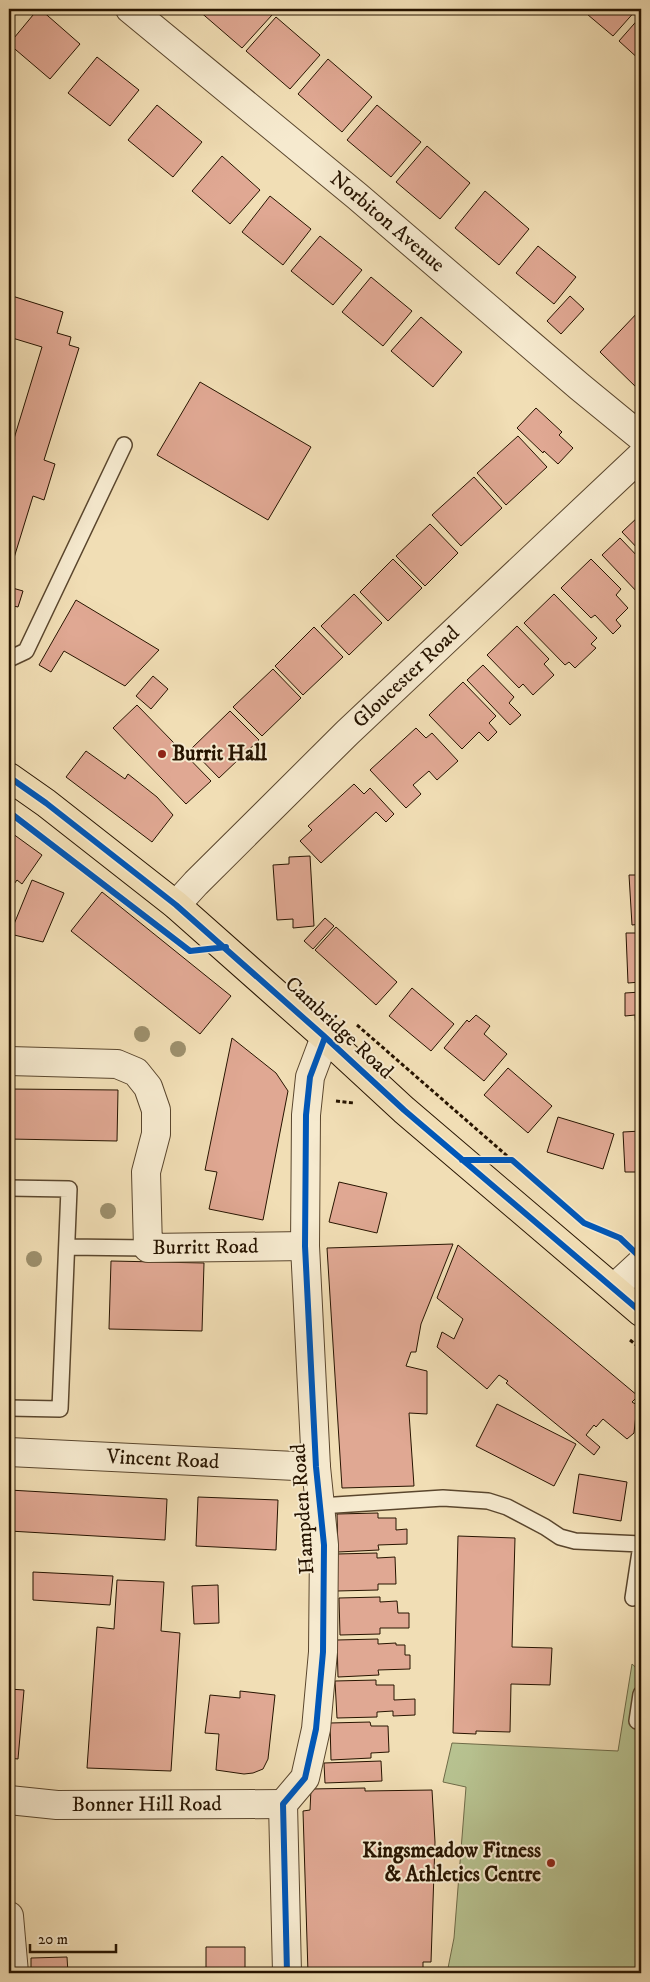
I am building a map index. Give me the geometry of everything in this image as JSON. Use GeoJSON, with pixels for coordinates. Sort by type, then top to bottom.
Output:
{"type":"FeatureCollection","features":[{"type":"Feature","properties":{"kind":"main road","name":"Cambridge Road"},"geometry":{"type":"LineString","coordinates":[[9,777],[46,803],[176,905],[325,1036],[404,1110],[641,1312]]}},
{"type":"Feature","properties":{"kind":"street","name":"Norbiton Avenue"},"geometry":{"type":"LineString","coordinates":[[130,9],[357,196],[641,437]]}},
{"type":"Feature","properties":{"kind":"street","name":"Gloucester Road"},"geometry":{"type":"LineString","coordinates":[[176,905],[347,734],[641,456]]}},
{"type":"Feature","properties":{"kind":"street","name":"Hampden Road"},"geometry":{"type":"LineString","coordinates":[[283,1804],[305,1778],[316,1729],[323,1652],[324,1545],[316,1467],[305,1246],[306,1115],[310,1077],[325,1036]]}},
{"type":"Feature","properties":{"kind":"street","name":"Burritt Road"},"geometry":{"type":"LineString","coordinates":[[9,1061],[117,1064],[136,1072],[148,1087],[156,1110],[156,1134],[146,1172],[148,1248],[305,1246]]}},
{"type":"Feature","properties":{"kind":"street"},"geometry":{"type":"LineString","coordinates":[[614,1288],[634,1254]]}},
{"type":"Feature","properties":{"kind":"street","name":"Vincent Road"},"geometry":{"type":"LineString","coordinates":[[9,1452],[316,1467]]}},
{"type":"Feature","properties":{"kind":"street","name":"Bonner Hill Road"},"geometry":{"type":"LineString","coordinates":[[9,1800],[57,1805],[283,1804]]}},
{"type":"Feature","properties":{"kind":"street"},"geometry":{"type":"LineString","coordinates":[[283,1804],[287,1973]]}},
{"type":"Feature","properties":{"kind":"street"},"geometry":{"type":"LineString","coordinates":[[9,1916],[14,1973]]}},
{"type":"Feature","properties":{"kind":"lane"},"geometry":{"type":"LineString","coordinates":[[9,659],[26,651],[124,445]]}},
{"type":"Feature","properties":{"kind":"lane"},"geometry":{"type":"LineString","coordinates":[[9,1188],[69,1189],[60,1409],[9,1408]]}},
{"type":"Feature","properties":{"kind":"lane"},"geometry":{"type":"LineString","coordinates":[[67,1247],[148,1248]]}},
{"type":"Feature","properties":{"kind":"lane"},"geometry":{"type":"LineString","coordinates":[[320,1506],[443,1498],[488,1501],[507,1507],[545,1526],[560,1537],[576,1541],[641,1545],[633,1598]]}},
{"type":"Feature","properties":{"kind":"lane"},"geometry":{"type":"LineString","coordinates":[[637,1721],[641,1694]]}},
{"type":"Feature","properties":{"kind":"path"},"geometry":{"type":"LineString","coordinates":[[408,1069],[555,1198]]}},
{"type":"Feature","properties":{"kind":"path"},"geometry":{"type":"LineString","coordinates":[[576,1217],[584,1224],[620,1238],[634,1254]]}},
{"type":"Feature","properties":{"kind":"green space","name":"Kingsmeadow Fitness & Athletics Centre"},"geometry":{"type":"Polygon","coordinates":[[[632,1664],[641,1672],[641,1973],[447,1973],[454,1938],[466,1787],[443,1782],[452,1743],[618,1751],[632,1664]]]}},
{"type":"Feature","properties":{"kind":"building"},"geometry":{"type":"Polygon","coordinates":[[[38,9],[80,44],[50,79],[9,44],[38,9]]]}},
{"type":"Feature","properties":{"kind":"building"},"geometry":{"type":"Polygon","coordinates":[[[199,9],[265,9],[272,15],[242,48],[199,9]]]}},
{"type":"Feature","properties":{"kind":"building"},"geometry":{"type":"Polygon","coordinates":[[[581,9],[637,9],[613,36],[581,9]]]}},
{"type":"Feature","properties":{"kind":"building"},"geometry":{"type":"Polygon","coordinates":[[[641,16],[641,61],[619,41],[641,16]]]}},
{"type":"Feature","properties":{"kind":"building"},"geometry":{"type":"Polygon","coordinates":[[[276,17],[320,55],[290,89],[246,51],[276,17]]]}},
{"type":"Feature","properties":{"kind":"building"},"geometry":{"type":"Polygon","coordinates":[[[97,57],[139,90],[110,126],[68,93],[97,57]]]}},
{"type":"Feature","properties":{"kind":"building"},"geometry":{"type":"Polygon","coordinates":[[[328,59],[372,97],[342,132],[298,94],[328,59]]]}},
{"type":"Feature","properties":{"kind":"building"},"geometry":{"type":"Polygon","coordinates":[[[157,105],[202,142],[173,177],[128,140],[157,105]]]}},
{"type":"Feature","properties":{"kind":"building"},"geometry":{"type":"Polygon","coordinates":[[[377,105],[421,142],[391,177],[347,140],[377,105]]]}},
{"type":"Feature","properties":{"kind":"building"},"geometry":{"type":"Polygon","coordinates":[[[427,146],[470,183],[440,219],[396,182],[427,146]]]}},
{"type":"Feature","properties":{"kind":"building"},"geometry":{"type":"Polygon","coordinates":[[[222,156],[260,190],[230,224],[192,191],[222,156]]]}},
{"type":"Feature","properties":{"kind":"building"},"geometry":{"type":"Polygon","coordinates":[[[485,191],[529,229],[499,265],[455,228],[485,191]]]}},
{"type":"Feature","properties":{"kind":"building"},"geometry":{"type":"Polygon","coordinates":[[[270,196],[311,229],[283,265],[242,232],[270,196]]]}},
{"type":"Feature","properties":{"kind":"building"},"geometry":{"type":"Polygon","coordinates":[[[320,236],[362,270],[333,305],[291,271],[320,236]]]}},
{"type":"Feature","properties":{"kind":"building"},"geometry":{"type":"Polygon","coordinates":[[[538,246],[576,277],[554,304],[516,273],[538,246]]]}},
{"type":"Feature","properties":{"kind":"building"},"geometry":{"type":"Polygon","coordinates":[[[371,277],[412,311],[383,346],[342,312],[371,277]]]}},
{"type":"Feature","properties":{"kind":"building"},"geometry":{"type":"Polygon","coordinates":[[[9,295],[63,312],[57,333],[71,337],[69,345],[79,348],[44,460],[55,464],[44,500],[33,496],[9,574],[9,455],[42,347],[9,337],[9,295]]]}},
{"type":"Feature","properties":{"kind":"building"},"geometry":{"type":"Polygon","coordinates":[[[570,296],[584,309],[561,334],[547,321],[570,296]]]}},
{"type":"Feature","properties":{"kind":"building"},"geometry":{"type":"Polygon","coordinates":[[[641,309],[641,388],[639,390],[600,352],[641,309]]]}},
{"type":"Feature","properties":{"kind":"building"},"geometry":{"type":"Polygon","coordinates":[[[421,317],[462,352],[433,387],[391,351],[421,317]]]}},
{"type":"Feature","properties":{"kind":"building"},"geometry":{"type":"Polygon","coordinates":[[[200,382],[311,447],[268,520],[157,455],[200,382]]]}},
{"type":"Feature","properties":{"kind":"building"},"geometry":{"type":"Polygon","coordinates":[[[536,408],[562,432],[559,435],[573,448],[558,464],[544,451],[543,453],[517,428],[536,408]]]}},
{"type":"Feature","properties":{"kind":"building"},"geometry":{"type":"Polygon","coordinates":[[[518,436],[547,467],[506,505],[477,473],[518,436]]]}},
{"type":"Feature","properties":{"kind":"building"},"geometry":{"type":"Polygon","coordinates":[[[474,477],[502,508],[461,546],[432,515],[474,477]]]}},
{"type":"Feature","properties":{"kind":"building"},"geometry":{"type":"Polygon","coordinates":[[[639,516],[641,519],[641,552],[622,532],[639,516]]]}},
{"type":"Feature","properties":{"kind":"building"},"geometry":{"type":"Polygon","coordinates":[[[430,524],[458,553],[425,586],[396,556],[430,524]]]}},
{"type":"Feature","properties":{"kind":"building"},"geometry":{"type":"Polygon","coordinates":[[[620,538],[641,560],[641,592],[639,594],[602,555],[620,538]]]}},
{"type":"Feature","properties":{"kind":"building"},"geometry":{"type":"Polygon","coordinates":[[[393,559],[422,588],[388,621],[360,592],[393,559]]]}},
{"type":"Feature","properties":{"kind":"building"},"geometry":{"type":"Polygon","coordinates":[[[591,559],[621,589],[616,595],[628,608],[616,620],[621,626],[613,634],[595,615],[591,618],[561,588],[591,559]]]}},
{"type":"Feature","properties":{"kind":"building"},"geometry":{"type":"Polygon","coordinates":[[[9,587],[23,591],[18,607],[9,605],[9,587]]]}},
{"type":"Feature","properties":{"kind":"building"},"geometry":{"type":"Polygon","coordinates":[[[354,594],[382,623],[349,655],[321,626],[354,594]]]}},
{"type":"Feature","properties":{"kind":"building"},"geometry":{"type":"Polygon","coordinates":[[[554,594],[597,638],[591,644],[596,648],[575,668],[569,662],[565,665],[524,623],[554,594]]]}},
{"type":"Feature","properties":{"kind":"building"},"geometry":{"type":"Polygon","coordinates":[[[76,600],[159,650],[125,686],[64,651],[51,672],[39,665],[76,600]]]}},
{"type":"Feature","properties":{"kind":"building"},"geometry":{"type":"Polygon","coordinates":[[[517,626],[549,659],[544,664],[554,675],[533,695],[523,684],[519,688],[487,655],[517,626]]]}},
{"type":"Feature","properties":{"kind":"building"},"geometry":{"type":"Polygon","coordinates":[[[314,627],[343,657],[303,695],[275,666],[314,627]]]}},
{"type":"Feature","properties":{"kind":"building"},"geometry":{"type":"Polygon","coordinates":[[[483,665],[514,697],[509,703],[521,715],[510,725],[467,680],[483,665]]]}},
{"type":"Feature","properties":{"kind":"building"},"geometry":{"type":"Polygon","coordinates":[[[273,669],[301,698],[262,736],[233,707],[273,669]]]}},
{"type":"Feature","properties":{"kind":"building"},"geometry":{"type":"Polygon","coordinates":[[[153,676],[168,689],[151,709],[136,696],[153,676]]]}},
{"type":"Feature","properties":{"kind":"building"},"geometry":{"type":"Polygon","coordinates":[[[463,682],[496,716],[489,723],[497,732],[488,741],[479,732],[462,749],[429,715],[463,682]]]}},
{"type":"Feature","properties":{"kind":"building","name":"Burrit Hall"},"geometry":{"type":"Polygon","coordinates":[[[137,705],[211,781],[186,804],[113,728],[137,705]]]}},
{"type":"Feature","properties":{"kind":"building"},"geometry":{"type":"Polygon","coordinates":[[[230,711],[259,740],[219,778],[191,749],[230,711]]]}},
{"type":"Feature","properties":{"kind":"building"},"geometry":{"type":"Polygon","coordinates":[[[416,728],[426,738],[432,733],[458,761],[437,780],[429,771],[413,785],[421,794],[406,808],[370,770],[416,728]]]}},
{"type":"Feature","properties":{"kind":"building"},"geometry":{"type":"Polygon","coordinates":[[[86,751],[125,779],[128,774],[157,797],[173,815],[152,842],[66,777],[86,751]]]}},
{"type":"Feature","properties":{"kind":"building"},"geometry":{"type":"Polygon","coordinates":[[[354,784],[364,794],[370,788],[394,814],[386,822],[376,812],[321,863],[300,841],[312,830],[308,826],[354,784]]]}},
{"type":"Feature","properties":{"kind":"building"},"geometry":{"type":"Polygon","coordinates":[[[9,831],[42,855],[22,884],[17,880],[9,891],[9,831]]]}},
{"type":"Feature","properties":{"kind":"building"},"geometry":{"type":"Polygon","coordinates":[[[310,856],[314,926],[293,928],[293,919],[277,920],[273,865],[289,864],[289,857],[310,856]]]}},
{"type":"Feature","properties":{"kind":"building"},"geometry":{"type":"Polygon","coordinates":[[[629,875],[641,875],[641,924],[632,925],[629,875]]]}},
{"type":"Feature","properties":{"kind":"building"},"geometry":{"type":"Polygon","coordinates":[[[32,880],[64,893],[43,942],[10,934],[32,880]]]}},
{"type":"Feature","properties":{"kind":"building"},"geometry":{"type":"Polygon","coordinates":[[[102,892],[231,996],[200,1034],[71,931],[102,892]]]}},
{"type":"Feature","properties":{"kind":"building"},"geometry":{"type":"Polygon","coordinates":[[[325,918],[334,926],[313,949],[304,941],[325,918]]]}},
{"type":"Feature","properties":{"kind":"building"},"geometry":{"type":"Polygon","coordinates":[[[336,927],[397,982],[376,1005],[315,950],[336,927]]]}},
{"type":"Feature","properties":{"kind":"building"},"geometry":{"type":"Polygon","coordinates":[[[626,933],[641,933],[641,982],[628,983],[626,933]]]}},
{"type":"Feature","properties":{"kind":"building"},"geometry":{"type":"Polygon","coordinates":[[[412,988],[454,1024],[431,1051],[389,1016],[412,988]]]}},
{"type":"Feature","properties":{"kind":"building"},"geometry":{"type":"Polygon","coordinates":[[[641,992],[641,1042],[637,1042],[635,1015],[625,1016],[625,993],[641,992]]]}},
{"type":"Feature","properties":{"kind":"building"},"geometry":{"type":"Polygon","coordinates":[[[476,1015],[490,1026],[484,1034],[507,1054],[484,1081],[444,1048],[467,1020],[469,1022],[476,1015]]]}},
{"type":"Feature","properties":{"kind":"building"},"geometry":{"type":"Polygon","coordinates":[[[232,1038],[276,1073],[288,1091],[263,1220],[209,1209],[217,1172],[205,1170],[232,1038]]]}},
{"type":"Feature","properties":{"kind":"building"},"geometry":{"type":"Polygon","coordinates":[[[508,1068],[552,1106],[528,1133],[484,1095],[508,1068]]]}},
{"type":"Feature","properties":{"kind":"building"},"geometry":{"type":"Polygon","coordinates":[[[9,1089],[118,1090],[117,1141],[9,1139],[9,1089]]]}},
{"type":"Feature","properties":{"kind":"building"},"geometry":{"type":"Polygon","coordinates":[[[558,1117],[614,1134],[603,1169],[547,1152],[558,1117]]]}},
{"type":"Feature","properties":{"kind":"building"},"geometry":{"type":"Polygon","coordinates":[[[641,1131],[641,1172],[625,1172],[623,1132],[641,1131]]]}},
{"type":"Feature","properties":{"kind":"building"},"geometry":{"type":"Polygon","coordinates":[[[339,1182],[387,1193],[377,1233],[329,1222],[339,1182]]]}},
{"type":"Feature","properties":{"kind":"building"},"geometry":{"type":"Polygon","coordinates":[[[453,1244],[421,1324],[416,1352],[411,1352],[406,1366],[427,1371],[427,1414],[409,1413],[414,1486],[342,1488],[327,1248],[453,1244]]]}},
{"type":"Feature","properties":{"kind":"building"},"geometry":{"type":"Polygon","coordinates":[[[458,1245],[638,1396],[632,1402],[637,1405],[634,1433],[627,1439],[603,1419],[596,1427],[594,1425],[586,1435],[600,1447],[594,1455],[506,1383],[508,1381],[499,1375],[487,1389],[437,1347],[442,1332],[454,1339],[463,1319],[437,1298],[458,1245]]]}},
{"type":"Feature","properties":{"kind":"building"},"geometry":{"type":"Polygon","coordinates":[[[111,1261],[204,1263],[202,1331],[109,1329],[111,1261]]]}},
{"type":"Feature","properties":{"kind":"building"},"geometry":{"type":"Polygon","coordinates":[[[497,1404],[576,1444],[554,1486],[476,1446],[497,1404]]]}},
{"type":"Feature","properties":{"kind":"building"},"geometry":{"type":"Polygon","coordinates":[[[579,1474],[627,1482],[621,1521],[573,1513],[579,1474]]]}},
{"type":"Feature","properties":{"kind":"building"},"geometry":{"type":"Polygon","coordinates":[[[9,1490],[167,1499],[165,1540],[9,1531],[9,1490]]]}},
{"type":"Feature","properties":{"kind":"building"},"geometry":{"type":"Polygon","coordinates":[[[198,1497],[278,1500],[276,1550],[196,1546],[198,1497]]]}},
{"type":"Feature","properties":{"kind":"building"},"geometry":{"type":"Polygon","coordinates":[[[378,1513],[378,1518],[396,1518],[396,1530],[407,1529],[407,1544],[378,1545],[379,1550],[338,1552],[337,1514],[378,1513]]]}},
{"type":"Feature","properties":{"kind":"building"},"geometry":{"type":"Polygon","coordinates":[[[458,1536],[515,1538],[512,1647],[552,1648],[550,1685],[511,1684],[510,1732],[476,1731],[476,1734],[453,1733],[458,1536]]]}},
{"type":"Feature","properties":{"kind":"building"},"geometry":{"type":"Polygon","coordinates":[[[377,1553],[377,1558],[395,1557],[396,1584],[378,1584],[378,1590],[337,1591],[337,1554],[377,1553]]]}},
{"type":"Feature","properties":{"kind":"building"},"geometry":{"type":"Polygon","coordinates":[[[33,1572],[113,1576],[110,1605],[33,1600],[33,1572]]]}},
{"type":"Feature","properties":{"kind":"building"},"geometry":{"type":"Polygon","coordinates":[[[117,1580],[164,1582],[161,1631],[180,1633],[171,1771],[87,1768],[97,1627],[114,1629],[117,1580]]]}},
{"type":"Feature","properties":{"kind":"building"},"geometry":{"type":"Polygon","coordinates":[[[218,1585],[219,1623],[194,1624],[192,1586],[218,1585]]]}},
{"type":"Feature","properties":{"kind":"building"},"geometry":{"type":"Polygon","coordinates":[[[380,1597],[380,1602],[397,1601],[398,1613],[409,1613],[409,1628],[380,1628],[380,1634],[340,1635],[339,1598],[380,1597]]]}},
{"type":"Feature","properties":{"kind":"building"},"geometry":{"type":"Polygon","coordinates":[[[378,1639],[378,1644],[396,1643],[396,1645],[405,1645],[405,1655],[410,1655],[410,1669],[378,1670],[379,1675],[338,1677],[337,1640],[378,1639]]]}},
{"type":"Feature","properties":{"kind":"building"},"geometry":{"type":"Polygon","coordinates":[[[376,1680],[376,1685],[394,1685],[394,1700],[415,1699],[415,1715],[393,1716],[393,1711],[377,1712],[377,1717],[337,1718],[335,1681],[376,1680]]]}},
{"type":"Feature","properties":{"kind":"building"},"geometry":{"type":"Polygon","coordinates":[[[9,1689],[24,1690],[18,1759],[9,1758],[9,1689]]]}},
{"type":"Feature","properties":{"kind":"building"},"geometry":{"type":"Polygon","coordinates":[[[240,1691],[275,1695],[268,1759],[263,1769],[244,1774],[216,1770],[219,1734],[205,1733],[210,1695],[240,1698],[240,1691]]]}},
{"type":"Feature","properties":{"kind":"building"},"geometry":{"type":"Polygon","coordinates":[[[370,1722],[371,1726],[388,1726],[389,1752],[371,1753],[371,1758],[331,1760],[330,1723],[370,1722]]]}},
{"type":"Feature","properties":{"kind":"building"},"geometry":{"type":"Polygon","coordinates":[[[381,1761],[382,1781],[325,1783],[324,1763],[381,1761]]]}},
{"type":"Feature","properties":{"kind":"building"},"geometry":{"type":"Polygon","coordinates":[[[365,1788],[365,1791],[432,1790],[435,1842],[431,1962],[423,1962],[423,1973],[308,1973],[303,1811],[310,1810],[311,1789],[365,1788]]]}},
{"type":"Feature","properties":{"kind":"building"},"geometry":{"type":"Polygon","coordinates":[[[206,1947],[245,1947],[245,1973],[206,1973],[206,1947]]]}},
{"type":"Feature","properties":{"kind":"building"},"geometry":{"type":"Polygon","coordinates":[[[67,1957],[68,1973],[31,1973],[31,1958],[67,1957]]]}},
{"type":"Feature","properties":{"kind":"cycle path"},"geometry":{"type":"LineString","coordinates":[[9,777],[46,803],[176,905],[404,1110],[641,1312]]}},
{"type":"Feature","properties":{"kind":"cycle path"},"geometry":{"type":"LineString","coordinates":[[9,812],[190,951],[226,947]]}},
{"type":"Feature","properties":{"kind":"cycle path"},"geometry":{"type":"LineString","coordinates":[[287,1973],[283,1804],[305,1778],[316,1729],[323,1652],[324,1545],[316,1467],[305,1246],[306,1115],[310,1077],[325,1037]]}},
{"type":"Feature","properties":{"kind":"cycle path"},"geometry":{"type":"LineString","coordinates":[[462,1160],[512,1160],[584,1223],[620,1238],[641,1258]]}},
{"type":"Feature","properties":{"kind":"place","name":"Burrit Hall"},"geometry":{"type":"Point","coordinates":[162,754]}},
{"type":"Feature","properties":{"kind":"place","name":"Kingsmeadow Fitness & Athletics Centre"},"geometry":{"type":"Point","coordinates":[551,1863]}}]}
